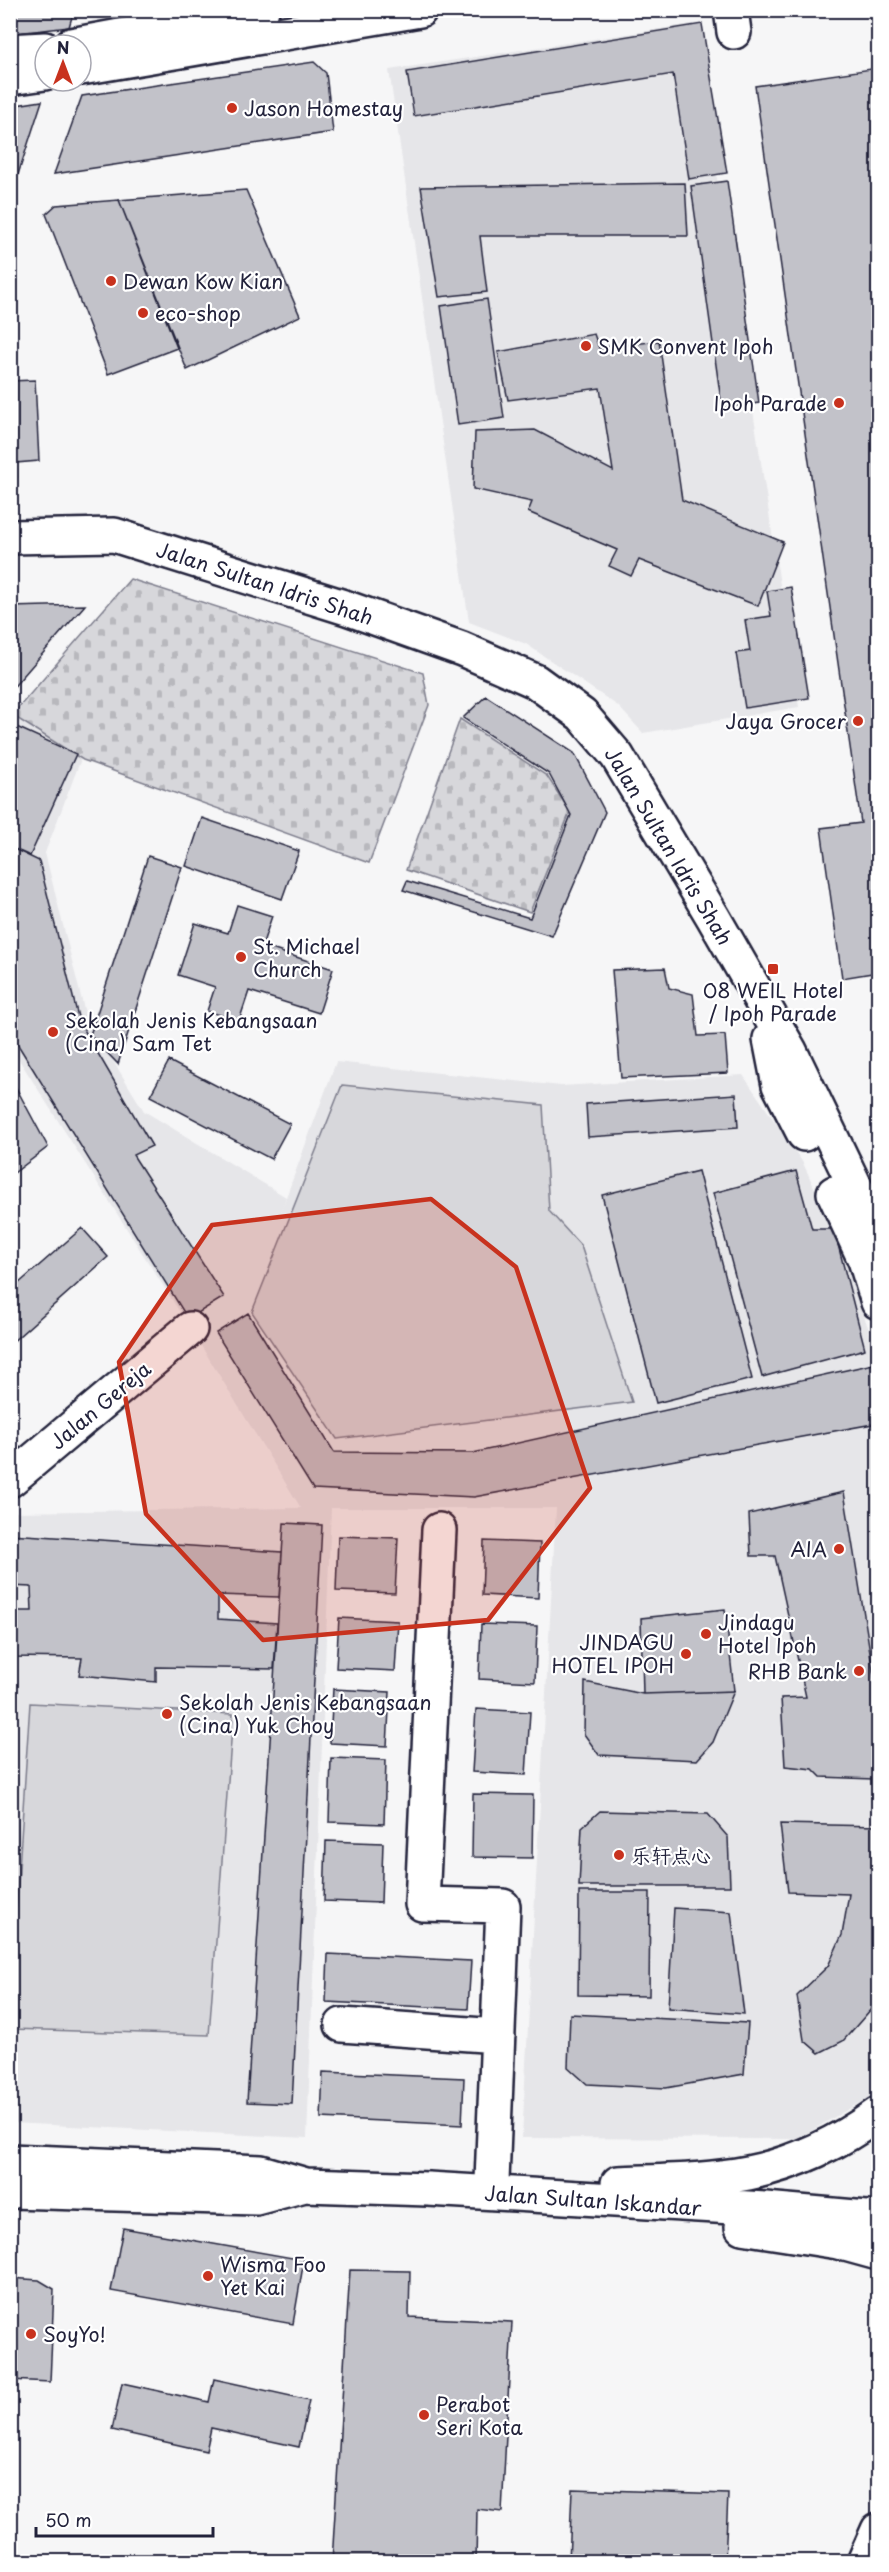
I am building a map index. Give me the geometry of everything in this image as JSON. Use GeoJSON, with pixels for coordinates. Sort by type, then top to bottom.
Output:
{"type":"FeatureCollection","features":[{"type":"Feature","properties":{"kind":"main road"},"geometry":{"type":"LineString","coordinates":[[93,41],[262,10]]}},
{"type":"Feature","properties":{"kind":"main road"},"geometry":{"type":"LineString","coordinates":[[93,66],[420,10]]}},
{"type":"Feature","properties":{"kind":"main road"},"geometry":{"type":"LineString","coordinates":[[10,51],[33,50]]}},
{"type":"Feature","properties":{"kind":"main road"},"geometry":{"type":"LineString","coordinates":[[10,78],[33,75]]}},
{"type":"Feature","properties":{"kind":"main road","name":"Jalan Sultan Idris Shah"},"geometry":{"type":"LineString","coordinates":[[10,537],[114,535],[347,608],[462,649],[535,681],[582,715],[617,756],[764,1005],[790,1051],[879,1234]]}},
{"type":"Feature","properties":{"kind":"main road"},"geometry":{"type":"LineString","coordinates":[[764,1005],[779,1085],[818,1159],[865,1260],[879,1302]]}},
{"type":"Feature","properties":{"kind":"main road","name":"Jalan Gereja"},"geometry":{"type":"LineString","coordinates":[[10,1480],[190,1329]]}},
{"type":"Feature","properties":{"kind":"main road"},"geometry":{"type":"LineString","coordinates":[[439,1530],[422,1904],[503,1906],[492,2181]]}},
{"type":"Feature","properties":{"kind":"main road"},"geometry":{"type":"LineString","coordinates":[[342,2025],[498,2036]]}},
{"type":"Feature","properties":{"kind":"main road"},"geometry":{"type":"LineString","coordinates":[[428,2189],[476,2181],[591,2185],[747,2173],[813,2151],[853,2131],[879,2114]]}},
{"type":"Feature","properties":{"kind":"main road","name":"Jalan Sultan Iskandar"},"geometry":{"type":"LineString","coordinates":[[10,2161],[261,2172],[306,2185],[428,2189],[765,2209],[879,2219]]}},
{"type":"Feature","properties":{"kind":"main road","name":"Jalan Sultan Iskandar"},"geometry":{"type":"LineString","coordinates":[[10,2192],[256,2198],[306,2185]]}},
{"type":"Feature","properties":{"kind":"main road"},"geometry":{"type":"LineString","coordinates":[[428,2189],[498,2208],[688,2220],[838,2242],[879,2253]]}},
{"type":"Feature","properties":{"kind":"main road"},"geometry":{"type":"LineString","coordinates":[[864,2562],[879,2530]]}},
{"type":"Feature","properties":{"kind":"highlighted area"},"geometry":{"type":"Polygon","coordinates":[[[431,1199],[516,1267],[590,1488],[488,1620],[263,1640],[146,1514],[119,1362],[212,1225],[431,1199]]]}},
{"type":"Feature","properties":{"kind":"shaded area","name":"SMK Convent Ipoh"},"geometry":{"type":"Polygon","coordinates":[[[693,24],[799,707],[643,733],[618,706],[526,644],[469,622],[389,70],[693,24]]]}},
{"type":"Feature","properties":{"kind":"shaded area"},"geometry":{"type":"Polygon","coordinates":[[[11,713],[81,759],[45,853],[86,1017],[144,1111],[286,1197],[281,1211],[336,1062],[561,1086],[743,1075],[803,1163],[838,1239],[878,1357],[878,2092],[797,2139],[522,2138],[556,1508],[331,1508],[307,2138],[11,2123],[11,1512],[301,1508],[197,1339],[11,1047],[11,713]]]}},
{"type":"Feature","properties":{"kind":"green space"},"geometry":{"type":"Polygon","coordinates":[[[130,579],[423,673],[429,705],[369,863],[83,760],[12,715],[130,579]]]}},
{"type":"Feature","properties":{"kind":"green space"},"geometry":{"type":"Polygon","coordinates":[[[460,719],[547,776],[570,812],[530,912],[406,870],[460,719]]]}},
{"type":"Feature","properties":{"kind":"green space"},"geometry":{"type":"Polygon","coordinates":[[[342,1085],[543,1105],[549,1211],[581,1246],[632,1402],[337,1439],[252,1312],[342,1085]]]}},
{"type":"Feature","properties":{"kind":"green space"},"geometry":{"type":"Polygon","coordinates":[[[30,1703],[233,1714],[209,2035],[11,2029],[11,1990],[30,1703]]]}},
{"type":"Feature","properties":{"kind":"building"},"geometry":{"type":"Polygon","coordinates":[[[10,10],[74,10],[69,27],[10,34],[10,10]]]}},
{"type":"Feature","properties":{"kind":"building"},"geometry":{"type":"Polygon","coordinates":[[[702,24],[727,173],[689,179],[673,74],[414,116],[407,72],[702,24]]]}},
{"type":"Feature","properties":{"kind":"building"},"geometry":{"type":"Polygon","coordinates":[[[314,62],[326,73],[333,132],[54,174],[82,96],[314,62]]]}},
{"type":"Feature","properties":{"kind":"building","name":"Ipoh Parade"},"geometry":{"type":"Polygon","coordinates":[[[878,68],[878,972],[842,978],[821,828],[861,823],[755,86],[878,68]]]}},
{"type":"Feature","properties":{"kind":"building"},"geometry":{"type":"Polygon","coordinates":[[[42,101],[10,199],[10,106],[42,101]]]}},
{"type":"Feature","properties":{"kind":"building"},"geometry":{"type":"Polygon","coordinates":[[[727,181],[759,403],[722,408],[691,186],[727,181]]]}},
{"type":"Feature","properties":{"kind":"building"},"geometry":{"type":"Polygon","coordinates":[[[685,183],[688,236],[480,236],[487,292],[439,297],[421,187],[685,183]]]}},
{"type":"Feature","properties":{"kind":"building"},"geometry":{"type":"Polygon","coordinates":[[[246,190],[300,316],[187,370],[119,200],[246,190]]]}},
{"type":"Feature","properties":{"kind":"building","name":"Dewan Kow Kian"},"geometry":{"type":"Polygon","coordinates":[[[119,200],[177,348],[108,374],[46,214],[56,205],[119,200]]]}},
{"type":"Feature","properties":{"kind":"building"},"geometry":{"type":"Polygon","coordinates":[[[487,299],[504,418],[458,425],[441,306],[487,299]]]}},
{"type":"Feature","properties":{"kind":"building"},"geometry":{"type":"Polygon","coordinates":[[[594,334],[599,348],[659,341],[682,500],[783,542],[758,606],[639,560],[631,576],[609,566],[617,550],[528,512],[532,502],[473,489],[475,432],[535,430],[613,471],[600,388],[508,400],[498,352],[594,334]]]}},
{"type":"Feature","properties":{"kind":"building"},"geometry":{"type":"Polygon","coordinates":[[[35,380],[39,461],[16,463],[17,477],[10,477],[10,381],[35,380]]]}},
{"type":"Feature","properties":{"kind":"building"},"geometry":{"type":"Polygon","coordinates":[[[791,587],[809,698],[745,708],[736,653],[750,651],[745,620],[771,616],[767,591],[791,587]]]}},
{"type":"Feature","properties":{"kind":"building"},"geometry":{"type":"Polygon","coordinates":[[[85,605],[10,691],[10,607],[85,605]]]}},
{"type":"Feature","properties":{"kind":"building"},"geometry":{"type":"Polygon","coordinates":[[[486,696],[574,753],[605,812],[552,936],[403,890],[407,881],[530,918],[571,815],[549,774],[463,718],[486,696]]]}},
{"type":"Feature","properties":{"kind":"building"},"geometry":{"type":"Polygon","coordinates":[[[10,724],[76,754],[30,856],[10,847],[10,724]]]}},
{"type":"Feature","properties":{"kind":"building"},"geometry":{"type":"Polygon","coordinates":[[[202,818],[299,851],[282,899],[186,866],[202,818]]]}},
{"type":"Feature","properties":{"kind":"building"},"geometry":{"type":"Polygon","coordinates":[[[10,847],[39,861],[79,1021],[152,1146],[133,1155],[224,1297],[188,1319],[10,1032],[10,847]]]}},
{"type":"Feature","properties":{"kind":"building"},"geometry":{"type":"Polygon","coordinates":[[[148,856],[182,867],[118,1064],[90,1035],[148,856]]]}},
{"type":"Feature","properties":{"kind":"building","name":"St. Michael Church"},"geometry":{"type":"Polygon","coordinates":[[[237,905],[272,916],[262,946],[333,969],[319,1013],[249,991],[239,1021],[207,1011],[215,987],[178,975],[195,923],[228,933],[237,905]]]}},
{"type":"Feature","properties":{"kind":"building"},"geometry":{"type":"Polygon","coordinates":[[[665,968],[669,988],[693,994],[698,1036],[725,1035],[728,1073],[621,1078],[612,970],[665,968]]]}},
{"type":"Feature","properties":{"kind":"building"},"geometry":{"type":"Polygon","coordinates":[[[169,1061],[290,1124],[271,1159],[150,1096],[169,1061]]]}},
{"type":"Feature","properties":{"kind":"building"},"geometry":{"type":"Polygon","coordinates":[[[13,1082],[48,1147],[10,1176],[10,1084],[13,1082]]]}},
{"type":"Feature","properties":{"kind":"building"},"geometry":{"type":"Polygon","coordinates":[[[736,1094],[738,1127],[588,1137],[586,1104],[736,1094]]]}},
{"type":"Feature","properties":{"kind":"building"},"geometry":{"type":"Polygon","coordinates":[[[698,1171],[752,1379],[656,1403],[602,1195],[698,1171]]]}},
{"type":"Feature","properties":{"kind":"building"},"geometry":{"type":"Polygon","coordinates":[[[796,1171],[812,1229],[834,1229],[865,1349],[762,1377],[713,1193],[796,1171]]]}},
{"type":"Feature","properties":{"kind":"building"},"geometry":{"type":"Polygon","coordinates":[[[82,1228],[108,1257],[10,1344],[10,1291],[82,1228]]]}},
{"type":"Feature","properties":{"kind":"building"},"geometry":{"type":"Polygon","coordinates":[[[248,1313],[334,1452],[473,1453],[878,1363],[878,1423],[474,1497],[313,1489],[216,1333],[248,1313]]]}},
{"type":"Feature","properties":{"kind":"building"},"geometry":{"type":"Polygon","coordinates":[[[844,1492],[878,1701],[878,1774],[873,1779],[821,1777],[813,1769],[785,1766],[781,1698],[806,1697],[775,1556],[751,1556],[749,1514],[844,1492]]]}},
{"type":"Feature","properties":{"kind":"building"},"geometry":{"type":"Polygon","coordinates":[[[284,1523],[322,1525],[292,2104],[247,2102],[284,1523]]]}},
{"type":"Feature","properties":{"kind":"building"},"geometry":{"type":"Polygon","coordinates":[[[10,1534],[282,1552],[279,1597],[218,1595],[218,1619],[277,1623],[274,1669],[156,1667],[156,1682],[79,1675],[82,1658],[10,1657],[10,1611],[32,1611],[31,1587],[10,1586],[10,1534]]]}},
{"type":"Feature","properties":{"kind":"building"},"geometry":{"type":"Polygon","coordinates":[[[338,1536],[398,1538],[395,1593],[336,1591],[338,1536]]]}},
{"type":"Feature","properties":{"kind":"building"},"geometry":{"type":"Polygon","coordinates":[[[484,1541],[540,1543],[538,1598],[482,1595],[484,1541]]]}},
{"type":"Feature","properties":{"kind":"building","name":"JINDAGU HOTEL IPOH"},"geometry":{"type":"Polygon","coordinates":[[[725,1609],[734,1691],[643,1694],[641,1618],[725,1609]]]}},
{"type":"Feature","properties":{"kind":"building"},"geometry":{"type":"Polygon","coordinates":[[[339,1618],[398,1621],[395,1671],[336,1668],[339,1618]]]}},
{"type":"Feature","properties":{"kind":"building"},"geometry":{"type":"Polygon","coordinates":[[[481,1624],[537,1626],[535,1682],[479,1679],[481,1624]]]}},
{"type":"Feature","properties":{"kind":"building"},"geometry":{"type":"Polygon","coordinates":[[[585,1682],[643,1694],[734,1691],[713,1742],[697,1760],[599,1755],[584,1734],[585,1682]]]}},
{"type":"Feature","properties":{"kind":"building"},"geometry":{"type":"Polygon","coordinates":[[[333,1689],[390,1692],[387,1746],[330,1743],[333,1689]]]}},
{"type":"Feature","properties":{"kind":"building"},"geometry":{"type":"Polygon","coordinates":[[[476,1709],[530,1712],[526,1775],[472,1772],[476,1709]]]}},
{"type":"Feature","properties":{"kind":"building"},"geometry":{"type":"Polygon","coordinates":[[[331,1758],[386,1760],[384,1824],[329,1822],[331,1758]]]}},
{"type":"Feature","properties":{"kind":"building"},"geometry":{"type":"Polygon","coordinates":[[[473,1794],[533,1795],[532,1858],[472,1857],[473,1794]]]}},
{"type":"Feature","properties":{"kind":"building"},"geometry":{"type":"Polygon","coordinates":[[[600,1811],[708,1814],[728,1837],[730,1886],[579,1886],[582,1827],[600,1811]]]}},
{"type":"Feature","properties":{"kind":"building"},"geometry":{"type":"Polygon","coordinates":[[[780,1824],[878,1826],[878,1995],[872,2008],[843,2041],[819,2053],[804,2040],[797,1996],[828,1966],[842,1935],[849,1894],[788,1892],[780,1824]]]}},
{"type":"Feature","properties":{"kind":"building"},"geometry":{"type":"Polygon","coordinates":[[[326,1841],[383,1843],[381,1903],[324,1901],[326,1841]]]}},
{"type":"Feature","properties":{"kind":"building"},"geometry":{"type":"Polygon","coordinates":[[[579,1892],[650,1892],[649,1996],[578,1995],[579,1892]]]}},
{"type":"Feature","properties":{"kind":"building"},"geometry":{"type":"Polygon","coordinates":[[[674,1908],[731,1912],[744,2014],[668,2008],[674,1908]]]}},
{"type":"Feature","properties":{"kind":"building"},"geometry":{"type":"Polygon","coordinates":[[[328,1954],[471,1961],[468,2009],[326,2002],[328,1954]]]}},
{"type":"Feature","properties":{"kind":"building"},"geometry":{"type":"Polygon","coordinates":[[[570,2014],[748,2023],[744,2074],[666,2088],[587,2084],[568,2067],[570,2014]]]}},
{"type":"Feature","properties":{"kind":"building"},"geometry":{"type":"Polygon","coordinates":[[[323,2072],[464,2078],[462,2125],[321,2118],[323,2072]]]}},
{"type":"Feature","properties":{"kind":"building","name":"Wisma Foo Yet Kai"},"geometry":{"type":"Polygon","coordinates":[[[123,2228],[304,2260],[293,2324],[111,2291],[123,2228]]]}},
{"type":"Feature","properties":{"kind":"building","name":"Perabot Seri Kota"},"geometry":{"type":"Polygon","coordinates":[[[350,2270],[410,2271],[409,2317],[512,2322],[502,2512],[477,2509],[476,2562],[332,2562],[350,2270]]]}},
{"type":"Feature","properties":{"kind":"building","name":"SoyYo!"},"geometry":{"type":"Polygon","coordinates":[[[10,2278],[39,2280],[54,2289],[50,2382],[10,2380],[10,2278]]]}},
{"type":"Feature","properties":{"kind":"building"},"geometry":{"type":"Polygon","coordinates":[[[214,2379],[309,2400],[299,2447],[211,2428],[206,2451],[112,2430],[122,2383],[209,2402],[214,2379]]]}},
{"type":"Feature","properties":{"kind":"building"},"geometry":{"type":"Polygon","coordinates":[[[572,2489],[728,2494],[725,2562],[569,2562],[572,2489]]]}},
{"type":"Feature","properties":{"kind":"place","name":"Jason Homestay"},"geometry":{"type":"Point","coordinates":[232,108]}},
{"type":"Feature","properties":{"kind":"place","name":"Dewan Kow Kian"},"geometry":{"type":"Point","coordinates":[111,281]}},
{"type":"Feature","properties":{"kind":"place","name":"eco-shop"},"geometry":{"type":"Point","coordinates":[143,313]}},
{"type":"Feature","properties":{"kind":"place","name":"SMK Convent Ipoh"},"geometry":{"type":"Point","coordinates":[586,346]}},
{"type":"Feature","properties":{"kind":"place","name":"Ipoh Parade"},"geometry":{"type":"Point","coordinates":[839,403]}},
{"type":"Feature","properties":{"kind":"place","name":"Jaya Grocer"},"geometry":{"type":"Point","coordinates":[858,721]}},
{"type":"Feature","properties":{"kind":"place","name":"St. Michael Church"},"geometry":{"type":"Point","coordinates":[241,957]}},
{"type":"Feature","properties":{"kind":"place","name":"08 WEIL Hotel / Ipoh Parade"},"geometry":{"type":"Point","coordinates":[773,969]}},
{"type":"Feature","properties":{"kind":"place","name":"Sekolah Jenis Kebangsaan (Cina) Sam Tet"},"geometry":{"type":"Point","coordinates":[53,1032]}},
{"type":"Feature","properties":{"kind":"place","name":"AIA"},"geometry":{"type":"Point","coordinates":[839,1549]}},
{"type":"Feature","properties":{"kind":"place","name":"Jindagu Hotel Ipoh"},"geometry":{"type":"Point","coordinates":[706,1634]}},
{"type":"Feature","properties":{"kind":"place","name":"JINDAGU HOTEL IPOH"},"geometry":{"type":"Point","coordinates":[686,1654]}},
{"type":"Feature","properties":{"kind":"place","name":"RHB Bank"},"geometry":{"type":"Point","coordinates":[859,1671]}},
{"type":"Feature","properties":{"kind":"place","name":"Sekolah Jenis Kebangsaan (Cina) Yuk Choy"},"geometry":{"type":"Point","coordinates":[167,1714]}},
{"type":"Feature","properties":{"kind":"place","name":"乐轩点心"},"geometry":{"type":"Point","coordinates":[619,1855]}},
{"type":"Feature","properties":{"kind":"place","name":"Wisma Foo Yet Kai"},"geometry":{"type":"Point","coordinates":[208,2276]}},
{"type":"Feature","properties":{"kind":"place","name":"SoyYo!"},"geometry":{"type":"Point","coordinates":[31,2334]}},
{"type":"Feature","properties":{"kind":"place","name":"Perabot Seri Kota"},"geometry":{"type":"Point","coordinates":[424,2415]}}]}
